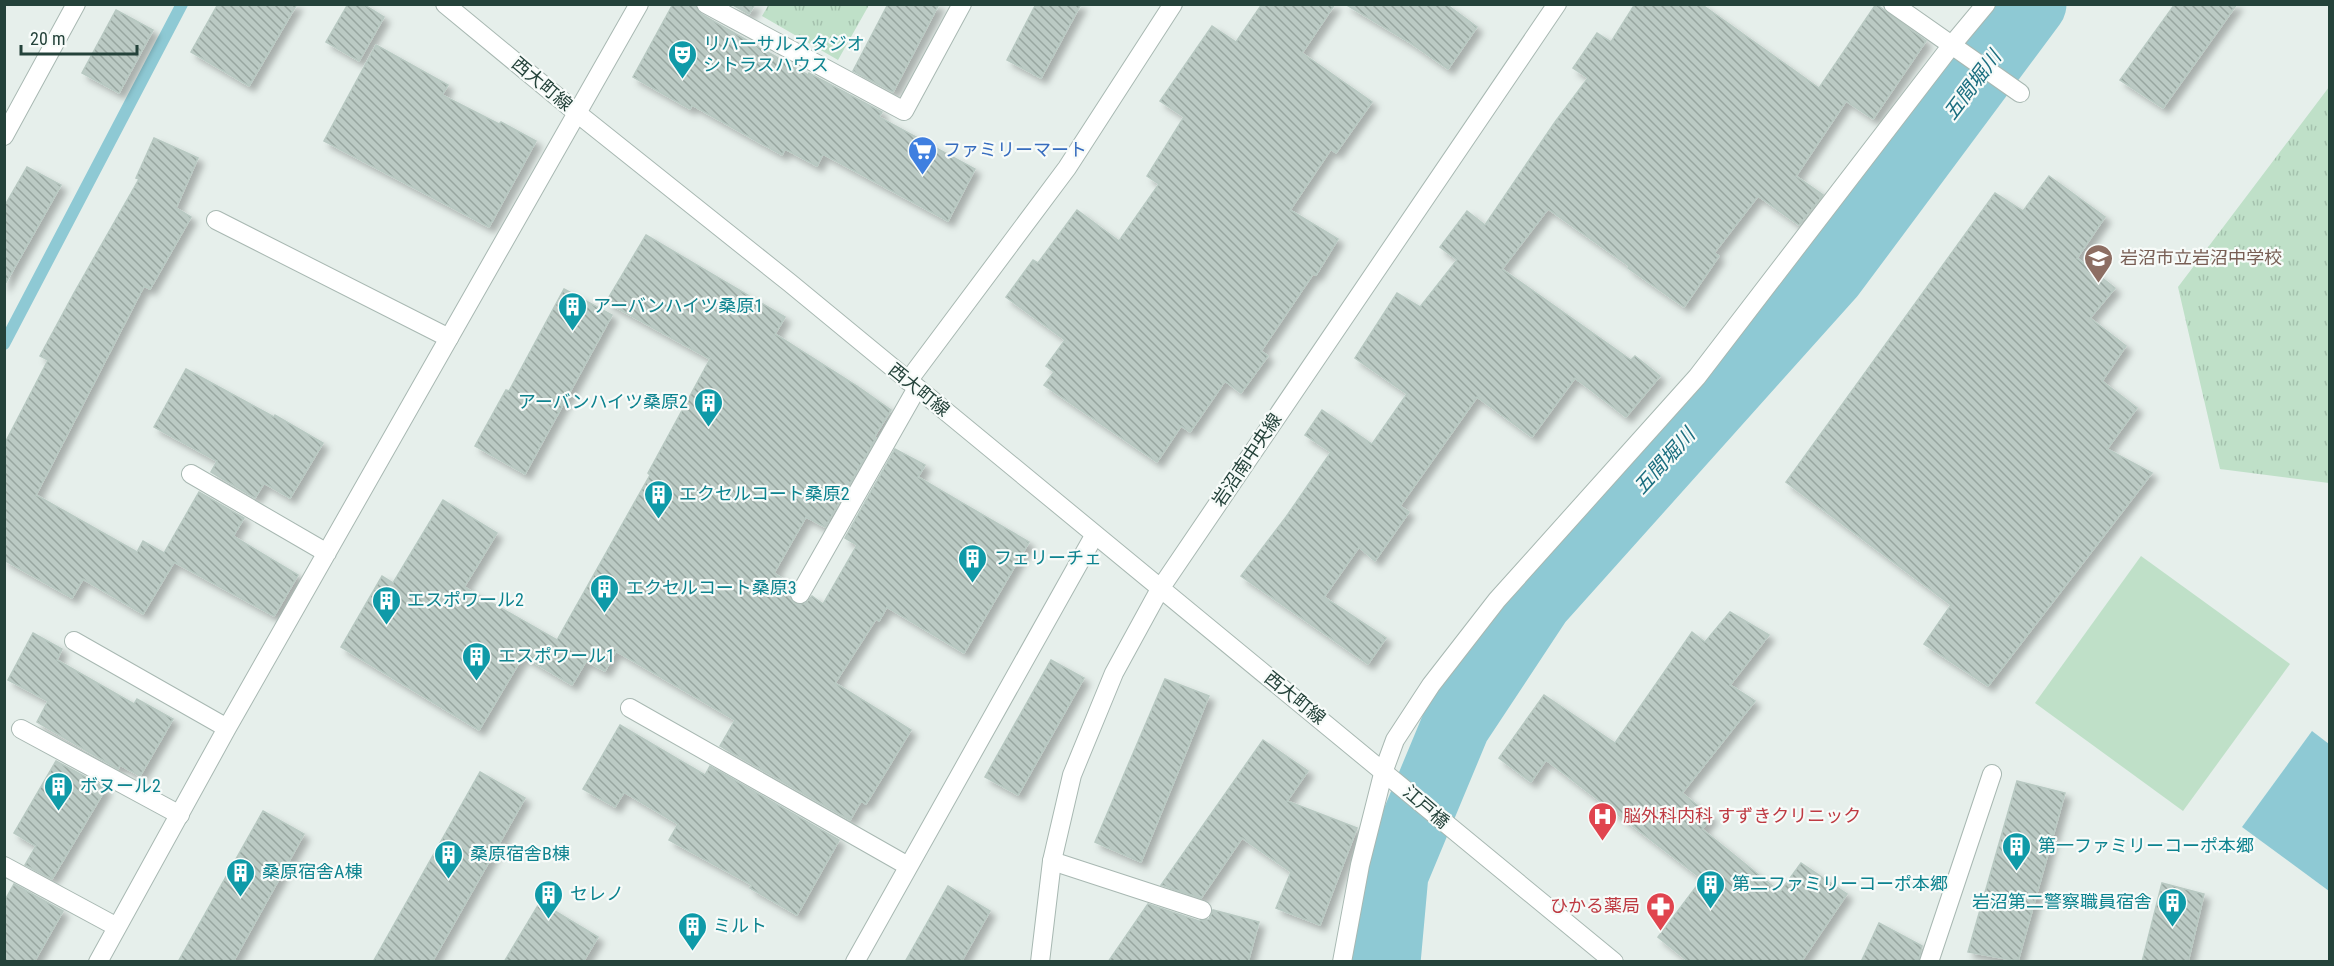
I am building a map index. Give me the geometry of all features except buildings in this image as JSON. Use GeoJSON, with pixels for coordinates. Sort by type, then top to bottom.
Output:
{"type":"FeatureCollection","features":[{"type":"Feature","properties":{"kind":"street"},"geometry":{"type":"LineString","coordinates":[[4,136],[76,4]]}},
{"type":"Feature","properties":{"kind":"street","name":"西大町線"},"geometry":{"type":"LineString","coordinates":[[445,4],[790,283],[1094,536],[1388,774]]}},
{"type":"Feature","properties":{"kind":"street"},"geometry":{"type":"LineString","coordinates":[[98,962],[227,728],[639,4]]}},
{"type":"Feature","properties":{"kind":"street"},"geometry":{"type":"LineString","coordinates":[[706,4],[904,111],[962,4]]}},
{"type":"Feature","properties":{"kind":"street"},"geometry":{"type":"LineString","coordinates":[[800,594],[912,385],[1066,168],[1173,4]]}},
{"type":"Feature","properties":{"kind":"street","name":"岩沼南中央線"},"geometry":{"type":"LineString","coordinates":[[1040,962],[1052,861],[1072,775],[1114,673],[1160,589],[1557,4]]}},
{"type":"Feature","properties":{"kind":"street"},"geometry":{"type":"LineString","coordinates":[[1893,4],[2020,93]]}},
{"type":"Feature","properties":{"kind":"street"},"geometry":{"type":"LineString","coordinates":[[1342,962],[1360,865],[1388,774],[1395,740],[1425,694],[1497,600],[1697,377],[1955,48],[1986,4]]}},
{"type":"Feature","properties":{"kind":"street"},"geometry":{"type":"LineString","coordinates":[[216,220],[449,338]]}},
{"type":"Feature","properties":{"kind":"street"},"geometry":{"type":"LineString","coordinates":[[191,474],[327,553]]}},
{"type":"Feature","properties":{"kind":"street"},"geometry":{"type":"LineString","coordinates":[[855,962],[1094,536]]}},
{"type":"Feature","properties":{"kind":"street"},"geometry":{"type":"LineString","coordinates":[[74,641],[227,728]]}},
{"type":"Feature","properties":{"kind":"street"},"geometry":{"type":"LineString","coordinates":[[630,708],[908,866]]}},
{"type":"Feature","properties":{"kind":"street"},"geometry":{"type":"LineString","coordinates":[[21,729],[180,815]]}},
{"type":"Feature","properties":{"kind":"street","name":"江戸橋"},"geometry":{"type":"LineString","coordinates":[[1388,774],[1614,962]]}},
{"type":"Feature","properties":{"kind":"street"},"geometry":{"type":"LineString","coordinates":[[1929,962],[1992,774]]}},
{"type":"Feature","properties":{"kind":"street"},"geometry":{"type":"LineString","coordinates":[[1052,861],[1202,910]]}},
{"type":"Feature","properties":{"kind":"street"},"geometry":{"type":"LineString","coordinates":[[4,866],[117,927]]}},
{"type":"Feature","properties":{"kind":"green space"},"geometry":{"type":"Polygon","coordinates":[[[769,4],[869,5],[838,60],[762,16],[769,4]]]}},
{"type":"Feature","properties":{"kind":"green space"},"geometry":{"type":"Polygon","coordinates":[[[2329,87],[2329,483],[2220,469],[2178,287],[2329,87]]]}},
{"type":"Feature","properties":{"kind":"green space"},"geometry":{"type":"Polygon","coordinates":[[[2141,556],[2290,664],[2183,811],[2035,703],[2141,556]]]}},
{"type":"Feature","properties":{"kind":"water"},"geometry":{"type":"Polygon","coordinates":[[[2312,731],[2329,744],[2329,891],[2242,827],[2312,731]]]}},
{"type":"Feature","properties":{"kind":"waterway"},"geometry":{"type":"LineString","coordinates":[[4,344],[182,4]]}},
{"type":"Feature","properties":{"kind":"waterway","name":"五間堀川"},"geometry":{"type":"LineString","coordinates":[[1386,962],[1394,874],[1456,725],[1538,601],[1831,274],[2032,4]]}},
{"type":"Feature","properties":{"kind":"place","name":"リハーサルスタジオ シトラスハウス"},"geometry":{"type":"Point","coordinates":[682,80]}},
{"type":"Feature","properties":{"kind":"place","name":"ファミリーマート"},"geometry":{"type":"Point","coordinates":[922,176]}},
{"type":"Feature","properties":{"kind":"place","name":"岩沼市立岩沼中学校"},"geometry":{"type":"Point","coordinates":[2099,284]}},
{"type":"Feature","properties":{"kind":"place","name":"アーバンハイツ桑原1"},"geometry":{"type":"Point","coordinates":[572,332]}},
{"type":"Feature","properties":{"kind":"place","name":"アーバンハイツ桑原2"},"geometry":{"type":"Point","coordinates":[709,428]}},
{"type":"Feature","properties":{"kind":"place","name":"エクセルコート桑原2"},"geometry":{"type":"Point","coordinates":[658,520]}},
{"type":"Feature","properties":{"kind":"place","name":"フェリーチェ"},"geometry":{"type":"Point","coordinates":[973,584]}},
{"type":"Feature","properties":{"kind":"place","name":"エクセルコート桑原3"},"geometry":{"type":"Point","coordinates":[605,614]}},
{"type":"Feature","properties":{"kind":"place","name":"エスポワール2"},"geometry":{"type":"Point","coordinates":[386,626]}},
{"type":"Feature","properties":{"kind":"place","name":"エスポワール1"},"geometry":{"type":"Point","coordinates":[477,682]}},
{"type":"Feature","properties":{"kind":"place","name":"ボヌール2"},"geometry":{"type":"Point","coordinates":[59,812]}},
{"type":"Feature","properties":{"kind":"place","name":"脳外科内科 すずきクリニック"},"geometry":{"type":"Point","coordinates":[1602,842]}},
{"type":"Feature","properties":{"kind":"place","name":"第一ファミリーコーポ本郷"},"geometry":{"type":"Point","coordinates":[2017,872]}},
{"type":"Feature","properties":{"kind":"place","name":"桑原宿舎B棟"},"geometry":{"type":"Point","coordinates":[449,880]}},
{"type":"Feature","properties":{"kind":"place","name":"桑原宿舎A棟"},"geometry":{"type":"Point","coordinates":[241,898]}},
{"type":"Feature","properties":{"kind":"place","name":"第二ファミリーコーポ本郷"},"geometry":{"type":"Point","coordinates":[1711,910]}},
{"type":"Feature","properties":{"kind":"place","name":"セレノ"},"geometry":{"type":"Point","coordinates":[549,920]}},
{"type":"Feature","properties":{"kind":"place","name":"岩沼第二警察職員宿舎"},"geometry":{"type":"Point","coordinates":[2173,928]}},
{"type":"Feature","properties":{"kind":"place","name":"ひかる薬局"},"geometry":{"type":"Point","coordinates":[1661,932]}},
{"type":"Feature","properties":{"kind":"place","name":"ミルト"},"geometry":{"type":"Point","coordinates":[692,952]}}]}
